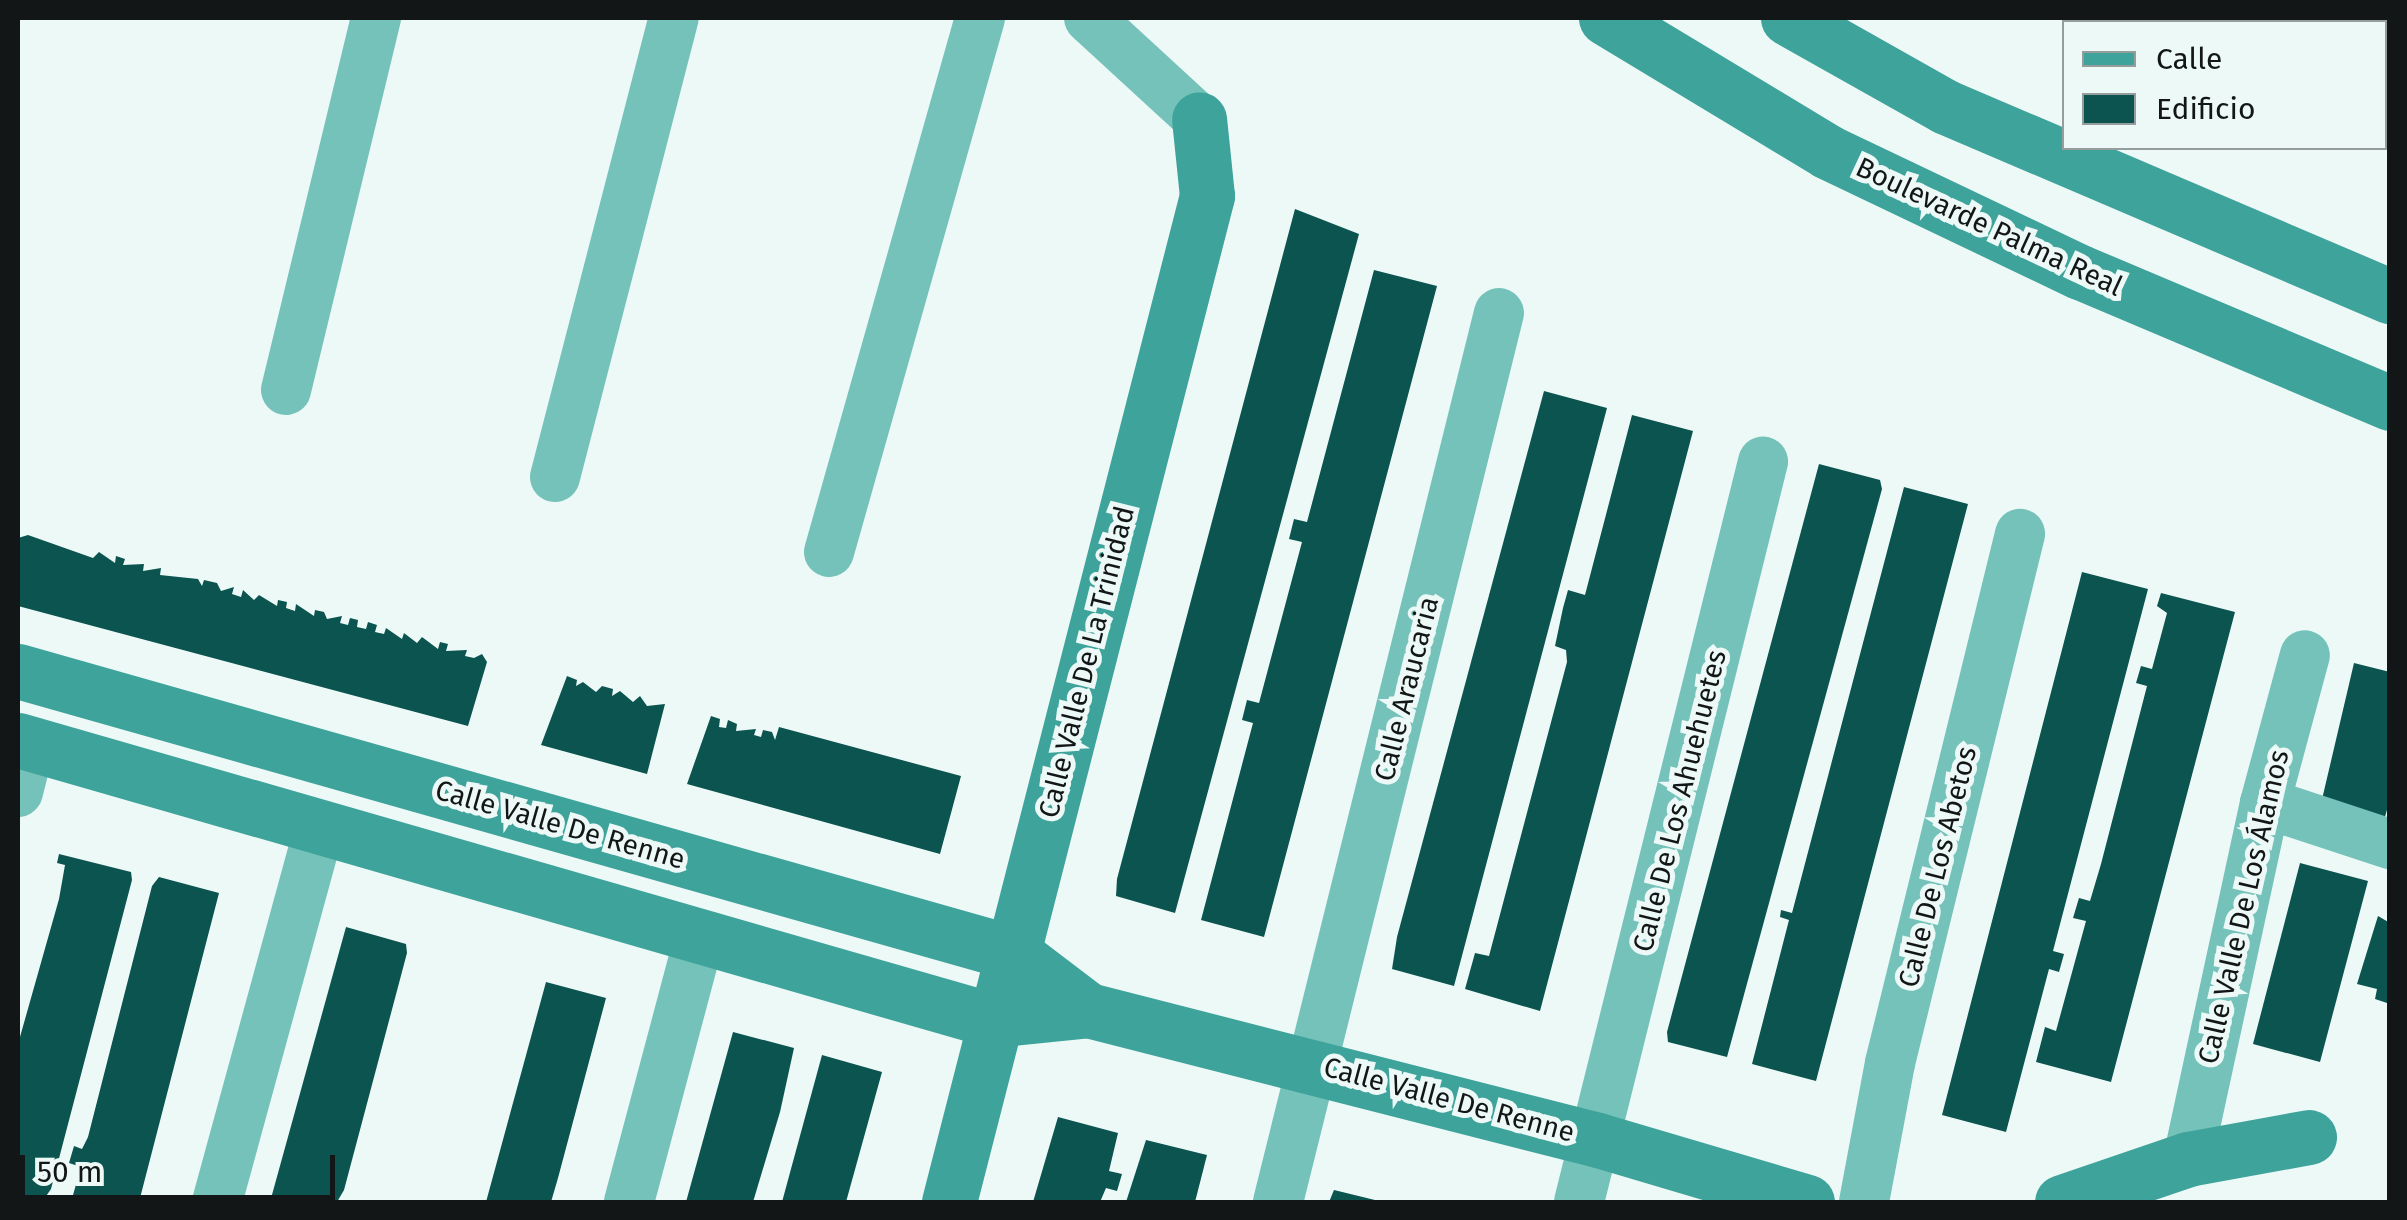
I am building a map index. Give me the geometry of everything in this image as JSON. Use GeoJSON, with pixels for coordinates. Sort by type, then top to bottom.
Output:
{"type":"FeatureCollection","features":[{"type":"Feature","properties":{"kind":"street"},"geometry":{"type":"LineString","coordinates":[[286,390],[376,18]]}},
{"type":"Feature","properties":{"kind":"street"},"geometry":{"type":"LineString","coordinates":[[555,477],[674,18]]}},
{"type":"Feature","properties":{"kind":"street"},"geometry":{"type":"LineString","coordinates":[[829,552],[980,18]]}},
{"type":"Feature","properties":{"kind":"street"},"geometry":{"type":"LineString","coordinates":[[1088,18],[1199,119]]}},
{"type":"Feature","properties":{"kind":"street","name":"Boulevarde Palma Real"},"geometry":{"type":"LineString","coordinates":[[1606,18],[1828,152],[2080,272],[2390,403]]}},
{"type":"Feature","properties":{"kind":"street"},"geometry":{"type":"LineString","coordinates":[[1788,18],[1946,108],[2390,296]]}},
{"type":"Feature","properties":{"kind":"street","name":"Calle Valle De La Trinidad"},"geometry":{"type":"LineString","coordinates":[[948,1202],[1207,196],[1199,119]]}},
{"type":"Feature","properties":{"kind":"street","name":"Calle Araucaria"},"geometry":{"type":"LineString","coordinates":[[1278,1202],[1499,313]]}},
{"type":"Feature","properties":{"kind":"street","name":"Calle De Los Ahuehuetes"},"geometry":{"type":"LineString","coordinates":[[1578,1202],[1598,1140],[1763,462]]}},
{"type":"Feature","properties":{"kind":"street","name":"Calle De Los Abetos"},"geometry":{"type":"LineString","coordinates":[[1864,1202],[1890,1063],[2020,534]]}},
{"type":"Feature","properties":{"kind":"street","name":"Calle Valle De Los Álamos"},"geometry":{"type":"LineString","coordinates":[[2188,1159],[2265,804],[2305,655]]}},
{"type":"Feature","properties":{"kind":"street","name":"Calle Valle De Renne"},"geometry":{"type":"LineString","coordinates":[[18,671],[1012,953],[1088,1010]]}},
{"type":"Feature","properties":{"kind":"street","name":"Calle Valle De Renne"},"geometry":{"type":"LineString","coordinates":[[22,758],[319,828],[992,1020],[1088,1010],[1598,1140],[1807,1202]]}},
{"type":"Feature","properties":{"kind":"street"},"geometry":{"type":"LineString","coordinates":[[2265,804],[2390,844]]}},
{"type":"Feature","properties":{"kind":"street"},"geometry":{"type":"LineString","coordinates":[[216,1202],[319,828]]}},
{"type":"Feature","properties":{"kind":"street"},"geometry":{"type":"LineString","coordinates":[[629,1202],[700,936]]}},
{"type":"Feature","properties":{"kind":"street"},"geometry":{"type":"LineString","coordinates":[[2062,1202],[2188,1159],[2309,1137]]}},
{"type":"Feature","properties":{"kind":"building"},"geometry":{"type":"Polygon","coordinates":[[[1295,209],[1359,234],[1175,913],[1116,896],[1117,879],[1295,209]]]}},
{"type":"Feature","properties":{"kind":"building"},"geometry":{"type":"Polygon","coordinates":[[[1374,270],[1437,286],[1264,937],[1201,920],[1253,723],[1242,720],[1247,700],[1259,703],[1302,542],[1289,539],[1294,519],[1307,522],[1374,270]]]}},
{"type":"Feature","properties":{"kind":"building"},"geometry":{"type":"Polygon","coordinates":[[[1544,391],[1607,408],[1454,986],[1392,969],[1397,937],[1544,391]]]}},
{"type":"Feature","properties":{"kind":"building"},"geometry":{"type":"Polygon","coordinates":[[[1632,415],[1693,431],[1540,1011],[1465,989],[1475,953],[1489,956],[1567,662],[1566,650],[1555,646],[1563,608],[1568,590],[1585,595],[1632,415]]]}},
{"type":"Feature","properties":{"kind":"building"},"geometry":{"type":"Polygon","coordinates":[[[1819,464],[1880,480],[1882,489],[1727,1057],[1668,1042],[1667,1032],[1819,464]]]}},
{"type":"Feature","properties":{"kind":"building"},"geometry":{"type":"Polygon","coordinates":[[[1904,487],[1968,504],[1816,1081],[1752,1064],[1789,920],[1780,917],[1781,910],[1792,913],[1904,487]]]}},
{"type":"Feature","properties":{"kind":"building"},"geometry":{"type":"Polygon","coordinates":[[[28,535],[93,558],[99,552],[115,563],[116,556],[125,559],[123,565],[144,564],[143,571],[161,568],[160,575],[198,579],[202,586],[204,580],[217,583],[221,591],[234,587],[232,594],[241,597],[243,590],[254,600],[259,595],[277,606],[278,600],[287,602],[286,608],[295,611],[296,604],[314,616],[315,610],[324,612],[327,619],[342,616],[340,623],[348,625],[350,618],[358,620],[357,627],[366,629],[368,622],[377,625],[375,632],[384,634],[386,628],[402,639],[404,633],[417,643],[422,637],[438,649],[440,642],[448,644],[446,651],[467,650],[465,656],[474,658],[482,654],[487,662],[468,726],[18,606],[18,538],[28,535]]]}},
{"type":"Feature","properties":{"kind":"building"},"geometry":{"type":"Polygon","coordinates":[[[2082,572],[2148,589],[2053,951],[2064,954],[2059,972],[2049,969],[2006,1132],[1942,1115],[2082,572]]]}},
{"type":"Feature","properties":{"kind":"building"},"geometry":{"type":"Polygon","coordinates":[[[2161,593],[2235,612],[2111,1082],[2036,1062],[2045,1027],[2056,1031],[2086,921],[2073,918],[2079,898],[2090,901],[2101,864],[2147,686],[2136,683],[2141,666],[2152,669],[2167,613],[2157,606],[2161,593]]]}},
{"type":"Feature","properties":{"kind":"building"},"geometry":{"type":"Polygon","coordinates":[[[2354,663],[2390,672],[2390,799],[2383,824],[2320,808],[2354,663]]]}},
{"type":"Feature","properties":{"kind":"building"},"geometry":{"type":"Polygon","coordinates":[[[567,676],[577,680],[576,686],[583,682],[596,692],[602,686],[613,689],[612,696],[620,691],[633,702],[640,696],[647,706],[665,704],[647,774],[541,745],[567,676]]]}},
{"type":"Feature","properties":{"kind":"building"},"geometry":{"type":"Polygon","coordinates":[[[711,716],[720,719],[719,727],[726,728],[728,720],[737,724],[736,731],[756,729],[754,735],[761,737],[763,730],[772,732],[775,740],[779,727],[961,776],[940,854],[687,784],[711,716]]]}},
{"type":"Feature","properties":{"kind":"building"},"geometry":{"type":"Polygon","coordinates":[[[59,854],[131,872],[132,880],[51,1189],[42,1202],[18,1202],[18,1044],[59,899],[65,865],[57,863],[59,854]]]}},
{"type":"Feature","properties":{"kind":"building"},"geometry":{"type":"Polygon","coordinates":[[[2300,863],[2368,881],[2320,1062],[2253,1044],[2300,863]]]}},
{"type":"Feature","properties":{"kind":"building"},"geometry":{"type":"Polygon","coordinates":[[[159,877],[219,893],[139,1202],[71,1202],[81,1167],[69,1163],[74,1146],[82,1149],[88,1137],[152,886],[159,877]]]}},
{"type":"Feature","properties":{"kind":"building"},"geometry":{"type":"Polygon","coordinates":[[[2378,916],[2390,923],[2390,1004],[2375,999],[2377,989],[2357,984],[2378,916]]]}},
{"type":"Feature","properties":{"kind":"building"},"geometry":{"type":"Polygon","coordinates":[[[346,927],[406,944],[407,953],[344,1190],[337,1202],[270,1202],[346,927]]]}},
{"type":"Feature","properties":{"kind":"building"},"geometry":{"type":"Polygon","coordinates":[[[546,982],[606,998],[558,1178],[551,1202],[486,1202],[546,982]]]}},
{"type":"Feature","properties":{"kind":"building"},"geometry":{"type":"Polygon","coordinates":[[[733,1032],[794,1048],[780,1112],[753,1202],[686,1202],[733,1032]]]}},
{"type":"Feature","properties":{"kind":"building"},"geometry":{"type":"Polygon","coordinates":[[[822,1055],[882,1072],[846,1202],[782,1202],[822,1055]]]}},
{"type":"Feature","properties":{"kind":"building"},"geometry":{"type":"Polygon","coordinates":[[[1058,1117],[1118,1133],[1109,1171],[1122,1174],[1117,1191],[1106,1188],[1100,1202],[1033,1202],[1058,1117]]]}},
{"type":"Feature","properties":{"kind":"building"},"geometry":{"type":"Polygon","coordinates":[[[1146,1140],[1207,1155],[1195,1202],[1126,1202],[1146,1140]]]}},
{"type":"Feature","properties":{"kind":"building"},"geometry":{"type":"Polygon","coordinates":[[[1334,1190],[1379,1201],[1379,1202],[1329,1202],[1334,1190]]]}}]}
